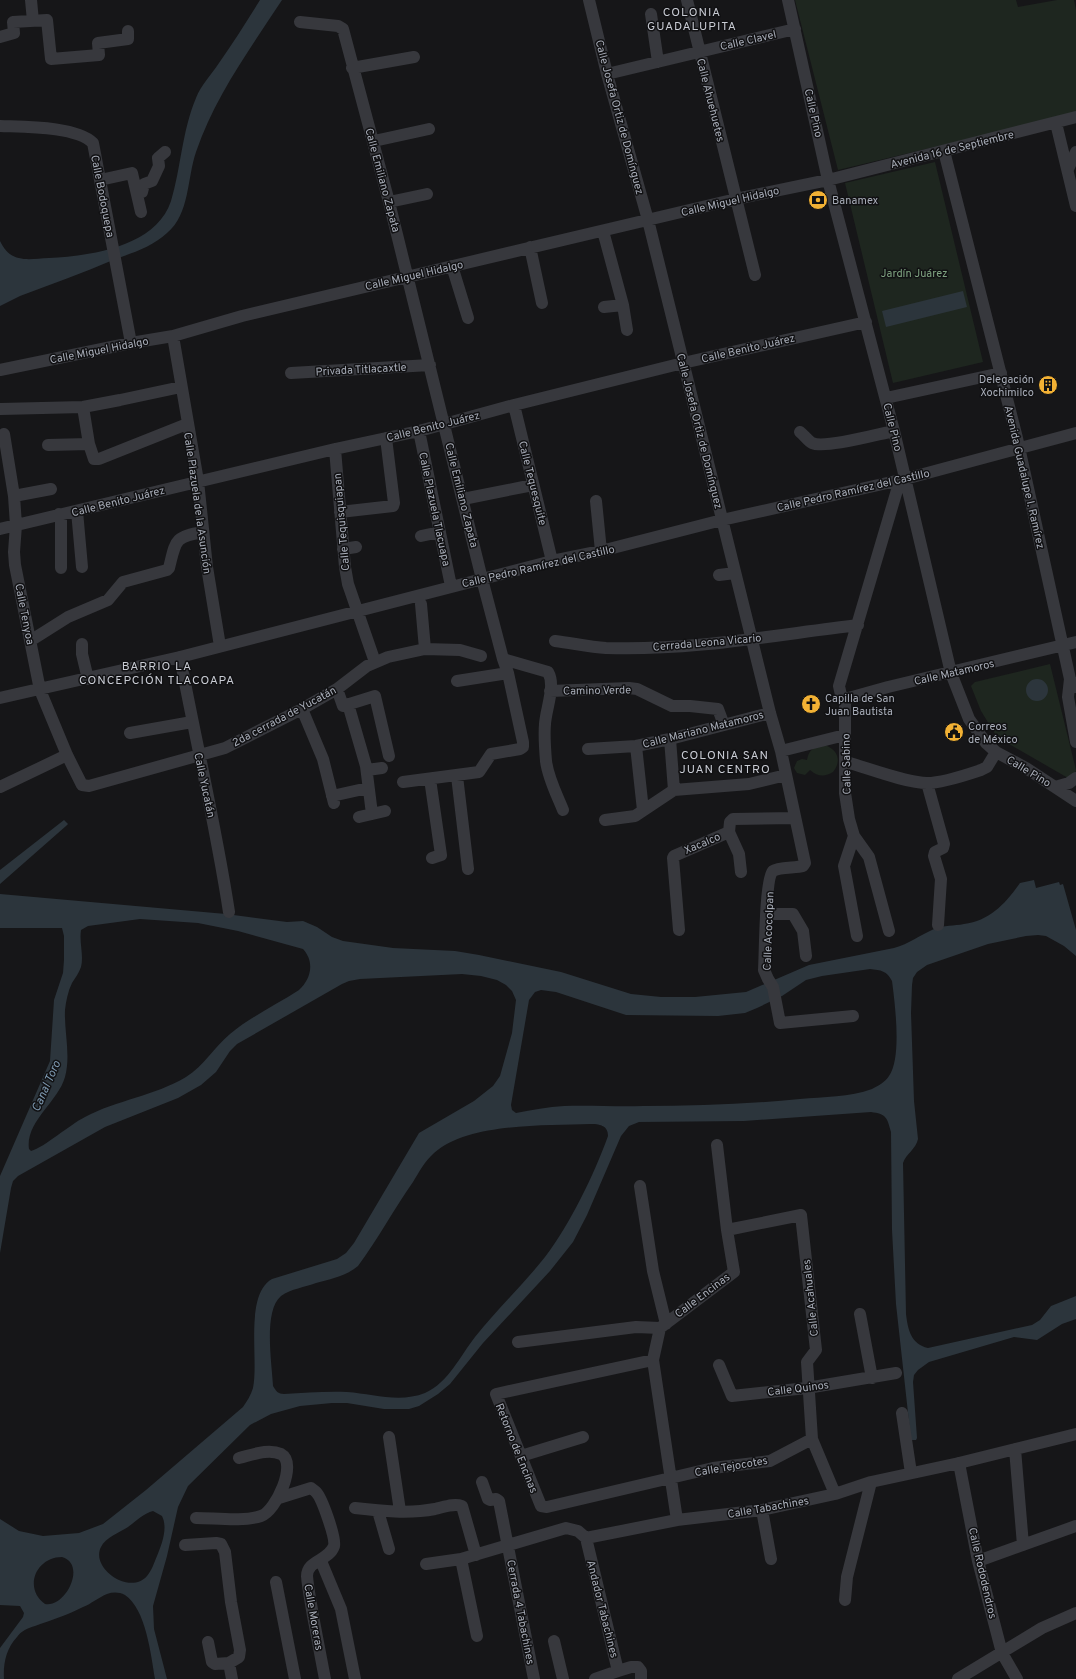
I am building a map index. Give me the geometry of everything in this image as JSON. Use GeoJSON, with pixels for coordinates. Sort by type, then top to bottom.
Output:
{"type":"FeatureCollection","features":[{"type":"Feature","properties":{"kind":"street"},"geometry":{"type":"LineString","coordinates":[[31,0],[33,21]]}},
{"type":"Feature","properties":{"kind":"street","name":"Calle Josefa Ortiz de Domínguez"},"geometry":{"type":"LineString","coordinates":[[589,0],[607,74],[648,220],[770,713],[781,751],[805,863]]}},
{"type":"Feature","properties":{"kind":"street","name":"Calle Ahuehuetes"},"geometry":{"type":"LineString","coordinates":[[687,0],[755,275]]}},
{"type":"Feature","properties":{"kind":"street","name":"Calle Pino"},"geometry":{"type":"LineString","coordinates":[[788,0],[828,180],[894,430],[903,479],[951,673],[969,719],[986,743],[996,752],[1026,768],[1076,801]]}},
{"type":"Feature","properties":{"kind":"street"},"geometry":{"type":"LineString","coordinates":[[651,14],[658,62]]}},
{"type":"Feature","properties":{"kind":"street"},"geometry":{"type":"LineString","coordinates":[[0,37],[14,33],[13,22],[48,20],[51,59],[99,55],[98,43],[128,38],[128,31]]}},
{"type":"Feature","properties":{"kind":"street","name":"Calle Emiliano Zapata"},"geometry":{"type":"LineString","coordinates":[[300,22],[338,26],[343,29],[352,68],[374,141],[502,660],[508,673],[523,742],[523,747],[492,754],[479,772],[403,782]]}},
{"type":"Feature","properties":{"kind":"street","name":"Calle Clavel"},"geometry":{"type":"LineString","coordinates":[[607,74],[795,29]]}},
{"type":"Feature","properties":{"kind":"street"},"geometry":{"type":"LineString","coordinates":[[352,68],[414,57]]}},
{"type":"Feature","properties":{"kind":"street","name":"Avenida 16 de Septiembre"},"geometry":{"type":"LineString","coordinates":[[828,180],[1076,117]]}},
{"type":"Feature","properties":{"kind":"street"},"geometry":{"type":"LineString","coordinates":[[1056,122],[1076,206]]}},
{"type":"Feature","properties":{"kind":"street","name":"Calle Bodoquepa"},"geometry":{"type":"LineString","coordinates":[[0,126],[44,128],[80,135],[90,140],[92,143],[113,244],[131,343]]}},
{"type":"Feature","properties":{"kind":"street"},"geometry":{"type":"LineString","coordinates":[[374,141],[429,129]]}},
{"type":"Feature","properties":{"kind":"street","name":"Avenida Guadalupe I. Ramírez"},"geometry":{"type":"LineString","coordinates":[[944,151],[1001,373],[1073,683],[1068,697],[1076,742]]}},
{"type":"Feature","properties":{"kind":"street"},"geometry":{"type":"LineString","coordinates":[[137,193],[142,192],[144,184],[152,181],[159,166],[158,158],[166,152]]}},
{"type":"Feature","properties":{"kind":"street"},"geometry":{"type":"LineString","coordinates":[[1068,169],[1076,152]]}},
{"type":"Feature","properties":{"kind":"street"},"geometry":{"type":"LineString","coordinates":[[100,180],[132,173],[141,212]]}},
{"type":"Feature","properties":{"kind":"street","name":"Calle Miguel Hidalgo"},"geometry":{"type":"LineString","coordinates":[[0,370],[131,343],[173,336],[242,316],[408,276],[736,199],[828,180]]}},
{"type":"Feature","properties":{"kind":"street"},"geometry":{"type":"LineString","coordinates":[[389,202],[427,194]]}},
{"type":"Feature","properties":{"kind":"street"},"geometry":{"type":"LineString","coordinates":[[602,231],[623,304],[627,330]]}},
{"type":"Feature","properties":{"kind":"street"},"geometry":{"type":"LineString","coordinates":[[530,247],[542,303]]}},
{"type":"Feature","properties":{"kind":"street"},"geometry":{"type":"LineString","coordinates":[[452,266],[468,318]]}},
{"type":"Feature","properties":{"kind":"street"},"geometry":{"type":"LineString","coordinates":[[604,308],[623,304]]}},
{"type":"Feature","properties":{"kind":"street","name":"Calle Benito Juárez"},"geometry":{"type":"LineString","coordinates":[[0,529],[198,481],[419,431],[514,405],[683,363],[866,322]]}},
{"type":"Feature","properties":{"kind":"street","name":"Calle Plazuela de la Asunción"},"geometry":{"type":"LineString","coordinates":[[173,336],[198,481],[207,567],[220,646]]}},
{"type":"Feature","properties":{"kind":"street","name":"Privada Titlacaxtle"},"geometry":{"type":"LineString","coordinates":[[291,373],[430,365]]}},
{"type":"Feature","properties":{"kind":"street"},"geometry":{"type":"LineString","coordinates":[[886,398],[1001,373]]}},
{"type":"Feature","properties":{"kind":"street"},"geometry":{"type":"LineString","coordinates":[[1,409],[83,407],[181,386]]}},
{"type":"Feature","properties":{"kind":"street","name":"Calle Tequesquite"},"geometry":{"type":"LineString","coordinates":[[514,405],[552,561]]}},
{"type":"Feature","properties":{"kind":"street"},"geometry":{"type":"LineString","coordinates":[[83,407],[89,444],[94,459],[99,459],[188,424]]}},
{"type":"Feature","properties":{"kind":"street"},"geometry":{"type":"LineString","coordinates":[[800,432],[811,443],[822,444],[853,440],[894,430]]}},
{"type":"Feature","properties":{"kind":"street","name":"Calle Plazuela Tlacuapa"},"geometry":{"type":"LineString","coordinates":[[419,431],[451,586]]}},
{"type":"Feature","properties":{"kind":"street","name":"Calle Pedro Ramírez del Castillo"},"geometry":{"type":"LineString","coordinates":[[0,698],[180,657],[552,561],[602,551],[722,520],[903,479],[1076,433]]}},
{"type":"Feature","properties":{"kind":"street","name":"Calle Tenyoa"},"geometry":{"type":"LineString","coordinates":[[4,434],[14,496],[16,525],[14,552],[15,565],[40,690],[82,785]]}},
{"type":"Feature","properties":{"kind":"street"},"geometry":{"type":"LineString","coordinates":[[340,512],[393,506],[394,503],[386,438]]}},
{"type":"Feature","properties":{"kind":"street"},"geometry":{"type":"LineString","coordinates":[[48,445],[89,444]]}},
{"type":"Feature","properties":{"kind":"street","name":"Calle Tequisquiapan"},"geometry":{"type":"LineString","coordinates":[[335,449],[345,566],[348,584],[359,610],[375,662]]}},
{"type":"Feature","properties":{"kind":"street","name":"Calle Sabino"},"geometry":{"type":"LineString","coordinates":[[889,931],[869,856],[854,836],[849,819],[845,793],[845,699],[841,694],[839,686],[903,479]]}},
{"type":"Feature","properties":{"kind":"street"},"geometry":{"type":"LineString","coordinates":[[463,500],[533,485]]}},
{"type":"Feature","properties":{"kind":"street"},"geometry":{"type":"LineString","coordinates":[[14,496],[51,489]]}},
{"type":"Feature","properties":{"kind":"street"},"geometry":{"type":"LineString","coordinates":[[596,501],[602,551]]}},
{"type":"Feature","properties":{"kind":"street"},"geometry":{"type":"LineString","coordinates":[[77,511],[82,567]]}},
{"type":"Feature","properties":{"kind":"street"},"geometry":{"type":"LineString","coordinates":[[59,514],[61,520],[61,568]]}},
{"type":"Feature","properties":{"kind":"street"},"geometry":{"type":"LineString","coordinates":[[30,640],[68,617],[108,600],[123,582],[167,570],[169,568],[177,542],[182,536],[203,532]]}},
{"type":"Feature","properties":{"kind":"street"},"geometry":{"type":"LineString","coordinates":[[421,536],[440,532]]}},
{"type":"Feature","properties":{"kind":"street"},"geometry":{"type":"LineString","coordinates":[[344,549],[356,547]]}},
{"type":"Feature","properties":{"kind":"street"},"geometry":{"type":"LineString","coordinates":[[719,575],[735,573]]}},
{"type":"Feature","properties":{"kind":"street"},"geometry":{"type":"LineString","coordinates":[[421,604],[425,649]]}},
{"type":"Feature","properties":{"kind":"street","name":"Cerrada Leona Vicario"},"geometry":{"type":"LineString","coordinates":[[555,641],[605,648],[677,646],[752,640],[858,625]]}},
{"type":"Feature","properties":{"kind":"street"},"geometry":{"type":"LineString","coordinates":[[1063,645],[1076,642]]}},
{"type":"Feature","properties":{"kind":"street"},"geometry":{"type":"LineString","coordinates":[[82,644],[82,654],[88,679]]}},
{"type":"Feature","properties":{"kind":"street","name":"Calle Matamoros"},"geometry":{"type":"LineString","coordinates":[[845,699],[888,687],[1063,645]]}},
{"type":"Feature","properties":{"kind":"street","name":"2da cerrada de Yucatán"},"geometry":{"type":"LineString","coordinates":[[82,785],[89,786],[225,748],[302,709],[337,689],[367,666],[375,662],[400,654],[425,649],[460,650],[481,656]]}},
{"type":"Feature","properties":{"kind":"street","name":"Calle Yucatán"},"geometry":{"type":"LineString","coordinates":[[180,657],[199,756],[220,850],[229,912]]}},
{"type":"Feature","properties":{"kind":"street"},"geometry":{"type":"LineString","coordinates":[[502,660],[548,672],[551,677],[544,725],[546,762],[550,778],[563,810]]}},
{"type":"Feature","properties":{"kind":"street"},"geometry":{"type":"LineString","coordinates":[[457,681],[508,673]]}},
{"type":"Feature","properties":{"kind":"street"},"geometry":{"type":"LineString","coordinates":[[337,689],[343,706],[375,696],[389,756]]}},
{"type":"Feature","properties":{"kind":"street","name":"Camino Verde"},"geometry":{"type":"LineString","coordinates":[[550,691],[637,689],[672,706],[718,709],[724,725]]}},
{"type":"Feature","properties":{"kind":"street"},"geometry":{"type":"LineString","coordinates":[[348,704],[367,770],[372,814]]}},
{"type":"Feature","properties":{"kind":"street"},"geometry":{"type":"LineString","coordinates":[[302,709],[323,759],[333,799],[368,788]]}},
{"type":"Feature","properties":{"kind":"street","name":"Calle Mariano Matamoros"},"geometry":{"type":"LineString","coordinates":[[588,749],[636,746],[670,739],[770,713]]}},
{"type":"Feature","properties":{"kind":"street"},"geometry":{"type":"LineString","coordinates":[[130,733],[192,722]]}},
{"type":"Feature","properties":{"kind":"street"},"geometry":{"type":"LineString","coordinates":[[781,751],[846,736]]}},
{"type":"Feature","properties":{"kind":"street"},"geometry":{"type":"LineString","coordinates":[[670,739],[674,790]]}},
{"type":"Feature","properties":{"kind":"street"},"geometry":{"type":"LineString","coordinates":[[636,746],[643,810]]}},
{"type":"Feature","properties":{"kind":"street"},"geometry":{"type":"LineString","coordinates":[[846,762],[907,780],[927,783],[981,770],[986,767],[996,752]]}},
{"type":"Feature","properties":{"kind":"street"},"geometry":{"type":"LineString","coordinates":[[0,787],[67,754]]}},
{"type":"Feature","properties":{"kind":"street"},"geometry":{"type":"LineString","coordinates":[[367,770],[382,768]]}},
{"type":"Feature","properties":{"kind":"street"},"geometry":{"type":"LineString","coordinates":[[605,820],[635,816],[674,790],[749,784],[786,775]]}},
{"type":"Feature","properties":{"kind":"street"},"geometry":{"type":"LineString","coordinates":[[457,776],[468,869]]}},
{"type":"Feature","properties":{"kind":"street"},"geometry":{"type":"LineString","coordinates":[[1055,787],[1069,783],[1076,778]]}},
{"type":"Feature","properties":{"kind":"street"},"geometry":{"type":"LineString","coordinates":[[430,779],[441,855],[432,858]]}},
{"type":"Feature","properties":{"kind":"street"},"geometry":{"type":"LineString","coordinates":[[927,783],[944,844],[943,848],[935,852],[934,856],[941,879],[938,925]]}},
{"type":"Feature","properties":{"kind":"street"},"geometry":{"type":"LineString","coordinates":[[359,817],[385,811]]}},
{"type":"Feature","properties":{"kind":"street","name":"Xacalco"},"geometry":{"type":"LineString","coordinates":[[679,930],[674,856],[729,832],[730,822],[733,819],[795,818]]}},
{"type":"Feature","properties":{"kind":"street"},"geometry":{"type":"LineString","coordinates":[[729,832],[740,854],[741,872]]}},
{"type":"Feature","properties":{"kind":"street"},"geometry":{"type":"LineString","coordinates":[[854,836],[844,866],[857,936]]}},
{"type":"Feature","properties":{"kind":"street","name":"Calle Acocolpan"},"geometry":{"type":"LineString","coordinates":[[805,863],[803,866],[776,869],[770,875],[766,914],[764,970],[773,987],[780,1024],[853,1016]]}},
{"type":"Feature","properties":{"kind":"street"},"geometry":{"type":"LineString","coordinates":[[766,914],[793,914],[803,931],[806,956]]}},
{"type":"Feature","properties":{"kind":"street"},"geometry":{"type":"LineString","coordinates":[[717,1145],[727,1230]]}},
{"type":"Feature","properties":{"kind":"street"},"geometry":{"type":"LineString","coordinates":[[640,1186],[663,1326],[653,1360],[677,1520]]}},
{"type":"Feature","properties":{"kind":"street","name":"Calle Acahuales"},"geometry":{"type":"LineString","coordinates":[[727,1230],[801,1215],[816,1350],[806,1362],[812,1439],[835,1494]]}},
{"type":"Feature","properties":{"kind":"street","name":"Calle Encinas"},"geometry":{"type":"LineString","coordinates":[[663,1326],[734,1272],[727,1230]]}},
{"type":"Feature","properties":{"kind":"street"},"geometry":{"type":"LineString","coordinates":[[860,1314],[872,1378]]}},
{"type":"Feature","properties":{"kind":"street"},"geometry":{"type":"LineString","coordinates":[[518,1342],[636,1327],[663,1326]]}},
{"type":"Feature","properties":{"kind":"street","name":"Retorno de Encinas"},"geometry":{"type":"LineString","coordinates":[[653,1360],[496,1394],[542,1506],[547,1507],[670,1479]]}},
{"type":"Feature","properties":{"kind":"street","name":"Calle Quinos"},"geometry":{"type":"LineString","coordinates":[[719,1365],[732,1396],[807,1388],[896,1373]]}},
{"type":"Feature","properties":{"kind":"street"},"geometry":{"type":"LineString","coordinates":[[902,1413],[911,1473]]}},
{"type":"Feature","properties":{"kind":"street","name":"Calle Tabachines"},"geometry":{"type":"LineString","coordinates":[[586,1538],[677,1520],[762,1510],[835,1494],[871,1482],[959,1463],[1076,1434]]}},
{"type":"Feature","properties":{"kind":"street"},"geometry":{"type":"LineString","coordinates":[[389,1437],[400,1511]]}},
{"type":"Feature","properties":{"kind":"street"},"geometry":{"type":"LineString","coordinates":[[521,1456],[584,1437]]}},
{"type":"Feature","properties":{"kind":"street","name":"Calle Tejocotes"},"geometry":{"type":"LineString","coordinates":[[670,1479],[713,1468],[770,1461],[812,1439]]}},
{"type":"Feature","properties":{"kind":"street"},"geometry":{"type":"LineString","coordinates":[[1015,1449],[1023,1545]]}},
{"type":"Feature","properties":{"kind":"street"},"geometry":{"type":"LineString","coordinates":[[196,1518],[252,1518],[262,1516],[272,1509],[287,1474],[287,1459],[282,1455],[266,1451],[239,1458]]}},
{"type":"Feature","properties":{"kind":"street","name":"Calle Rododendros"},"geometry":{"type":"LineString","coordinates":[[959,1463],[978,1561],[1002,1653],[1017,1679]]}},
{"type":"Feature","properties":{"kind":"street","name":"Cerrada 4 Tabachines"},"geometry":{"type":"LineString","coordinates":[[482,1482],[488,1499],[496,1499],[499,1501],[534,1679]]}},
{"type":"Feature","properties":{"kind":"street"},"geometry":{"type":"LineString","coordinates":[[845,1600],[847,1577],[871,1482]]}},
{"type":"Feature","properties":{"kind":"street","name":"Calle Moreras"},"geometry":{"type":"LineString","coordinates":[[278,1498],[311,1488],[316,1492],[322,1502],[334,1540],[334,1546],[330,1553],[321,1561],[310,1565],[307,1577],[325,1679]]}},
{"type":"Feature","properties":{"kind":"street"},"geometry":{"type":"LineString","coordinates":[[354,1508],[378,1511],[400,1511],[433,1509],[457,1504],[462,1506],[476,1555]]}},
{"type":"Feature","properties":{"kind":"street"},"geometry":{"type":"LineString","coordinates":[[762,1510],[771,1559]]}},
{"type":"Feature","properties":{"kind":"street"},"geometry":{"type":"LineString","coordinates":[[378,1511],[389,1549]]}},
{"type":"Feature","properties":{"kind":"street"},"geometry":{"type":"LineString","coordinates":[[978,1561],[1076,1526]]}},
{"type":"Feature","properties":{"kind":"street"},"geometry":{"type":"LineString","coordinates":[[426,1564],[461,1559],[566,1528],[578,1531],[586,1538]]}},
{"type":"Feature","properties":{"kind":"street","name":"Andador Tabachines"},"geometry":{"type":"LineString","coordinates":[[586,1538],[618,1671],[631,1667],[638,1667],[642,1679]]}},
{"type":"Feature","properties":{"kind":"street"},"geometry":{"type":"LineString","coordinates":[[185,1545],[216,1543],[221,1544],[225,1552],[231,1602],[240,1650],[239,1657],[229,1663],[215,1664],[212,1662],[208,1642]]}},
{"type":"Feature","properties":{"kind":"street"},"geometry":{"type":"LineString","coordinates":[[461,1559],[477,1636]]}},
{"type":"Feature","properties":{"kind":"street"},"geometry":{"type":"LineString","coordinates":[[321,1561],[341,1609],[355,1679]]}},
{"type":"Feature","properties":{"kind":"street"},"geometry":{"type":"LineString","coordinates":[[276,1582],[296,1679]]}},
{"type":"Feature","properties":{"kind":"street"},"geometry":{"type":"LineString","coordinates":[[963,1678],[1012,1645],[1042,1628],[1076,1613]]}},
{"type":"Feature","properties":{"kind":"street"},"geometry":{"type":"LineString","coordinates":[[554,1641],[563,1679]]}},
{"type":"Feature","properties":{"kind":"street"},"geometry":{"type":"LineString","coordinates":[[229,1663],[232,1679]]}},
{"type":"Feature","properties":{"kind":"street"},"geometry":{"type":"LineString","coordinates":[[595,1679],[618,1671]]}},
{"type":"Feature","properties":{"kind":"green space"},"geometry":{"type":"Polygon","coordinates":[[[795,0],[1016,0],[1018,7],[1057,0],[1074,0],[1076,10],[1076,113],[838,170],[795,0]]]}},
{"type":"Feature","properties":{"kind":"green space","name":"Jardín Juárez"},"geometry":{"type":"Polygon","coordinates":[[[935,162],[983,362],[893,383],[845,183],[935,162]]]}},
{"type":"Feature","properties":{"kind":"green space"},"geometry":{"type":"Polygon","coordinates":[[[1050,664],[1076,770],[1075,774],[1068,778],[997,737],[981,711],[971,686],[975,682],[1050,664]]]}},
{"type":"Feature","properties":{"kind":"green space"},"geometry":{"type":"Polygon","coordinates":[[[824,745],[833,749],[837,756],[838,760],[836,768],[833,772],[822,776],[810,770],[805,775],[797,773],[794,768],[797,761],[802,759],[807,760],[812,749],[824,745]]]}},
{"type":"Feature","properties":{"kind":"water"},"geometry":{"type":"Polygon","coordinates":[[[260,0],[282,0],[234,73],[213,112],[196,152],[184,206],[174,225],[161,238],[142,249],[20,296],[0,306],[0,241],[9,254],[15,257],[34,259],[83,255],[120,246],[137,239],[151,229],[163,217],[171,201],[191,111],[198,93],[260,0]]]}},
{"type":"Feature","properties":{"kind":"water"},"geometry":{"type":"Polygon","coordinates":[[[963,291],[967,307],[886,327],[882,311],[963,291]]]}},
{"type":"Feature","properties":{"kind":"water"},"geometry":{"type":"Polygon","coordinates":[[[1037,679],[1045,682],[1048,690],[1045,698],[1037,701],[1029,698],[1026,690],[1029,682],[1037,679]]]}},
{"type":"Feature","properties":{"kind":"water"},"geometry":{"type":"Polygon","coordinates":[[[64,820],[68,824],[66,826],[0,884],[0,870],[64,820]]]}},
{"type":"Feature","properties":{"kind":"water","name":"Canal Toro"},"geometry":{"type":"Polygon","coordinates":[[[1034,880],[1036,888],[1059,882],[1060,885],[1063,884],[1076,930],[1076,956],[1064,946],[1046,936],[1026,936],[988,944],[927,965],[917,972],[913,978],[911,1013],[914,1101],[918,1139],[917,1143],[903,1163],[906,1314],[911,1336],[922,1346],[928,1348],[1032,1325],[1040,1320],[1051,1306],[1076,1296],[1076,1319],[1062,1324],[1037,1340],[1014,1337],[929,1362],[918,1370],[914,1375],[913,1382],[917,1438],[916,1440],[911,1440],[896,1304],[892,1230],[891,1132],[885,1117],[883,1115],[871,1112],[744,1121],[639,1122],[629,1126],[621,1136],[587,1215],[573,1242],[550,1271],[483,1343],[450,1384],[438,1394],[419,1406],[409,1409],[384,1409],[347,1403],[332,1403],[300,1406],[271,1414],[250,1425],[188,1486],[178,1507],[167,1556],[153,1606],[154,1629],[167,1679],[155,1679],[143,1621],[138,1611],[125,1595],[120,1593],[112,1593],[101,1597],[86,1606],[23,1631],[10,1647],[5,1662],[4,1679],[0,1679],[0,1648],[23,1617],[24,1613],[20,1606],[0,1605],[0,1519],[19,1531],[43,1536],[79,1533],[103,1524],[146,1490],[243,1407],[253,1388],[255,1313],[258,1299],[263,1287],[272,1279],[337,1259],[346,1253],[354,1243],[419,1133],[474,1101],[493,1086],[500,1076],[512,1033],[516,1000],[512,991],[506,985],[497,980],[481,976],[462,974],[360,979],[342,984],[237,1044],[230,1051],[216,1072],[201,1085],[178,1098],[105,1127],[18,1176],[13,1181],[11,1188],[0,1253],[0,1176],[50,1061],[54,1000],[63,973],[64,936],[62,928],[0,928],[0,894],[226,914],[287,922],[303,921],[317,927],[332,937],[343,941],[393,948],[455,951],[561,972],[631,994],[661,997],[695,997],[746,992],[809,965],[894,948],[938,928],[960,925],[982,919],[1003,904],[1020,883],[1034,880]],[[140,919],[88,926],[81,930],[81,967],[72,983],[65,1007],[67,1069],[65,1077],[56,1095],[32,1130],[29,1139],[29,1149],[31,1151],[37,1149],[72,1125],[97,1111],[148,1094],[186,1077],[198,1067],[224,1039],[238,1028],[299,990],[309,976],[309,959],[303,949],[238,931],[198,923],[140,919]],[[870,969],[822,976],[806,980],[782,996],[745,1013],[718,1016],[626,1015],[556,992],[541,990],[535,992],[529,1000],[511,1105],[512,1110],[516,1113],[564,1106],[663,1106],[741,1103],[855,1094],[872,1089],[889,1076],[893,1068],[896,1030],[895,1003],[892,981],[888,975],[883,972],[870,969]],[[600,1125],[530,1126],[487,1131],[467,1136],[449,1143],[434,1153],[422,1167],[358,1266],[338,1277],[298,1288],[281,1296],[275,1303],[270,1325],[270,1352],[273,1386],[276,1391],[284,1394],[347,1392],[396,1398],[416,1396],[425,1393],[441,1382],[483,1327],[528,1277],[554,1244],[589,1183],[608,1136],[608,1132],[605,1127],[600,1125]],[[153,1511],[109,1538],[101,1547],[99,1555],[101,1563],[106,1571],[122,1581],[131,1583],[140,1581],[147,1576],[153,1566],[161,1546],[164,1536],[164,1521],[162,1516],[153,1511]],[[62,1557],[53,1558],[45,1562],[39,1568],[34,1582],[38,1597],[45,1604],[53,1603],[66,1593],[71,1585],[73,1568],[69,1561],[62,1557]]]}},
{"type":"Feature","properties":{"kind":"place","name":"Banamex"},"geometry":{"type":"Point","coordinates":[818,200]}},
{"type":"Feature","properties":{"kind":"place","name":"Delegación Xochimilco"},"geometry":{"type":"Point","coordinates":[1048,385]}},
{"type":"Feature","properties":{"kind":"place","name":"Capilla de San Juan Bautista"},"geometry":{"type":"Point","coordinates":[811,704]}},
{"type":"Feature","properties":{"kind":"place","name":"Correos de México"},"geometry":{"type":"Point","coordinates":[954,732]}},
{"type":"Feature","properties":{"kind":"district","name":"COLONIA GUADALUPITA"},"geometry":{"type":"Point","coordinates":[692,19]}},
{"type":"Feature","properties":{"kind":"district","name":"BARRIO LA CONCEPCIÓN TLACOAPA"},"geometry":{"type":"Point","coordinates":[157,673]}},
{"type":"Feature","properties":{"kind":"district","name":"COLONIA SAN JUAN CENTRO"},"geometry":{"type":"Point","coordinates":[725,762]}}]}
